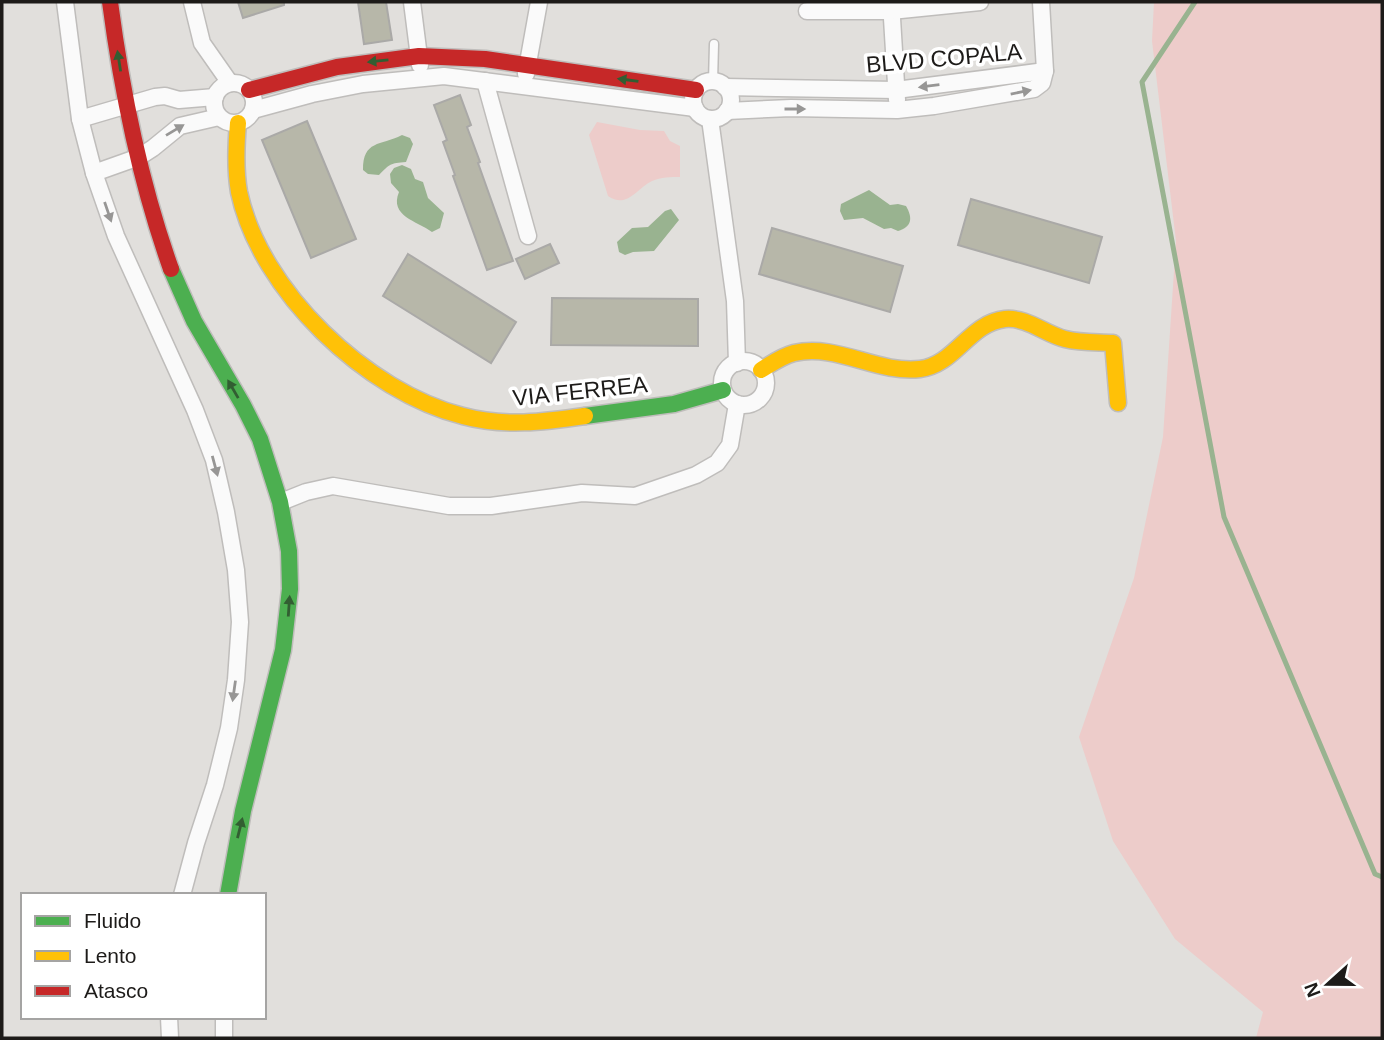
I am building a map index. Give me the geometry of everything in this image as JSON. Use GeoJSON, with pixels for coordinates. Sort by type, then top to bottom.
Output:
{"type":"FeatureCollection","features":[{"type":"Feature","properties":{"kind":"street"},"geometry":{"type":"LineString","coordinates":[[65,2],[80,119],[94,173],[116,236],[195,410],[214,460],[236,570],[240,622],[229,728],[183,893]]}},
{"type":"Feature","properties":{"kind":"street"},"geometry":{"type":"LineString","coordinates":[[110,2],[126,107],[153,219],[170,264],[207,345],[259,438],[281,502],[290,568],[286,641],[233,856],[228,893]]}},
{"type":"Feature","properties":{"kind":"street"},"geometry":{"type":"LineString","coordinates":[[192,2],[202,43],[230,83]]}},
{"type":"Feature","properties":{"kind":"street"},"geometry":{"type":"LineString","coordinates":[[412,2],[422,77]]}},
{"type":"Feature","properties":{"kind":"street"},"geometry":{"type":"LineString","coordinates":[[523,86],[539,2]]}},
{"type":"Feature","properties":{"kind":"street"},"geometry":{"type":"LineString","coordinates":[[807,12],[980,2]]}},
{"type":"Feature","properties":{"kind":"street"},"geometry":{"type":"LineString","coordinates":[[1041,2],[1045,71]]}},
{"type":"Feature","properties":{"kind":"street"},"geometry":{"type":"LineString","coordinates":[[891,6],[897,110]]}},
{"type":"Feature","properties":{"kind":"street"},"geometry":{"type":"LineString","coordinates":[[249,90],[337,66],[419,56],[485,59],[696,90],[693,102],[695,108],[698,114],[710,119],[735,301],[737,363]]}},
{"type":"Feature","properties":{"kind":"street","name":"BLVD COPALA"},"geometry":{"type":"LineString","coordinates":[[696,90],[701,85],[719,84],[896,90],[1045,71],[1042,83],[1034,89],[934,106],[897,110],[791,108],[727,111],[722,116],[710,119]]}},
{"type":"Feature","properties":{"kind":"street"},"geometry":{"type":"LineString","coordinates":[[253,110],[363,84],[444,76],[695,108]]}},
{"type":"Feature","properties":{"kind":"street"},"geometry":{"type":"LineString","coordinates":[[485,81],[528,236]]}},
{"type":"Feature","properties":{"kind":"street"},"geometry":{"type":"LineString","coordinates":[[94,173],[139,156],[180,126],[219,117],[231,123],[238,123],[250,116],[254,103],[244,85],[230,83],[223,86],[215,97],[214,104],[219,117]]}},
{"type":"Feature","properties":{"kind":"street"},"geometry":{"type":"LineString","coordinates":[[719,84],[730,99],[727,111]]}},
{"type":"Feature","properties":{"kind":"street"},"geometry":{"type":"LineString","coordinates":[[80,119],[165,96],[179,100],[215,97]]}},
{"type":"Feature","properties":{"kind":"street","name":"VIA FERREA"},"geometry":{"type":"LineString","coordinates":[[238,123],[234,149],[237,182],[251,229],[263,254],[306,314],[331,341],[392,388],[436,410],[467,418],[525,422],[561,420],[682,402],[723,390]]}},
{"type":"Feature","properties":{"kind":"street"},"geometry":{"type":"LineString","coordinates":[[761,370],[788,355],[803,351],[837,355],[907,370],[932,367],[946,360],[969,334],[1005,319],[1021,321],[1064,339],[1113,343],[1118,403]]}},
{"type":"Feature","properties":{"kind":"street"},"geometry":{"type":"LineString","coordinates":[[750,362],[761,370],[766,383],[762,396],[751,404],[737,404],[726,397],[723,377],[726,371],[737,363],[750,362]]}},
{"type":"Feature","properties":{"kind":"street"},"geometry":{"type":"LineString","coordinates":[[281,502],[306,492],[333,486],[449,506],[491,506],[583,493],[635,496],[695,475],[717,463],[730,445],[737,404]]}},
{"type":"Feature","properties":{"kind":"street"},"geometry":{"type":"LineString","coordinates":[[169,1019],[170,1038]]}},
{"type":"Feature","properties":{"kind":"street"},"geometry":{"type":"LineString","coordinates":[[224,1019],[224,1038]]}},
{"type":"Feature","properties":{"kind":"lane"},"geometry":{"type":"LineString","coordinates":[[714,44],[719,84]]}},
{"type":"Feature","properties":{"kind":"shaded area"},"geometry":{"type":"Polygon","coordinates":[[[1154,2],[1382,2],[1382,1038],[1256,1038],[1263,1012],[1175,939],[1113,841],[1079,737],[1134,578],[1163,437],[1176,241],[1152,41],[1154,2]]]}},
{"type":"Feature","properties":{"kind":"shaded area"},"geometry":{"type":"Polygon","coordinates":[[[597,122],[640,130],[664,131],[670,141],[680,146],[680,177],[652,181],[626,199],[608,196],[589,135],[597,122]]]}},
{"type":"Feature","properties":{"kind":"shaded area"},"geometry":{"type":"Polygon","coordinates":[[[402,135],[410,138],[413,144],[406,162],[391,165],[379,175],[368,174],[363,170],[366,153],[374,145],[402,135]]]}},
{"type":"Feature","properties":{"kind":"shaded area"},"geometry":{"type":"Polygon","coordinates":[[[402,165],[411,169],[415,179],[423,182],[428,198],[444,213],[440,228],[432,232],[401,212],[397,200],[399,192],[391,183],[390,174],[394,168],[402,165]]]}},
{"type":"Feature","properties":{"kind":"shaded area"},"geometry":{"type":"Polygon","coordinates":[[[869,190],[890,205],[906,206],[910,214],[909,224],[898,231],[884,229],[863,218],[844,220],[840,211],[841,204],[869,190]]]}},
{"type":"Feature","properties":{"kind":"shaded area"},"geometry":{"type":"Polygon","coordinates":[[[671,209],[679,220],[654,251],[625,255],[619,252],[617,242],[632,228],[648,227],[665,211],[671,209]]]}},
{"type":"Feature","properties":{"kind":"building"},"geometry":{"type":"Polygon","coordinates":[[[238,2],[284,2],[284,5],[243,18],[238,2]]]}},
{"type":"Feature","properties":{"kind":"building"},"geometry":{"type":"Polygon","coordinates":[[[358,2],[386,2],[392,40],[364,44],[358,2]]]}},
{"type":"Feature","properties":{"kind":"building"},"geometry":{"type":"Polygon","coordinates":[[[460,95],[471,125],[467,127],[480,162],[478,163],[513,261],[487,270],[453,176],[455,175],[443,142],[447,140],[434,105],[460,95]]]}},
{"type":"Feature","properties":{"kind":"building"},"geometry":{"type":"Polygon","coordinates":[[[307,121],[356,239],[311,258],[262,140],[307,121]]]}},
{"type":"Feature","properties":{"kind":"building"},"geometry":{"type":"Polygon","coordinates":[[[971,199],[1102,237],[1089,283],[958,245],[971,199]]]}},
{"type":"Feature","properties":{"kind":"building"},"geometry":{"type":"Polygon","coordinates":[[[772,228],[903,266],[890,312],[759,274],[772,228]]]}},
{"type":"Feature","properties":{"kind":"building"},"geometry":{"type":"Polygon","coordinates":[[[550,244],[559,263],[525,279],[516,259],[550,244]]]}},
{"type":"Feature","properties":{"kind":"building"},"geometry":{"type":"Polygon","coordinates":[[[408,254],[516,322],[491,363],[383,296],[408,254]]]}},
{"type":"Feature","properties":{"kind":"building"},"geometry":{"type":"Polygon","coordinates":[[[552,298],[698,299],[698,346],[551,345],[552,298]]]}},
{"type":"Feature","properties":{"kind":"waterway"},"geometry":{"type":"LineString","coordinates":[[1195,2],[1142,82],[1224,517],[1375,874],[1382,877]]}},
{"type":"Feature","properties":{"kind":"traffic: fast"},"geometry":{"type":"LineString","coordinates":[[171,269],[194,321],[260,439],[280,502],[289,551],[290,589],[283,650],[243,811],[228,893]]}},
{"type":"Feature","properties":{"kind":"traffic: fast"},"geometry":{"type":"LineString","coordinates":[[585,416],[674,404],[723,390]]}},
{"type":"Feature","properties":{"kind":"traffic: slow"},"geometry":{"type":"LineString","coordinates":[[238,123],[236,157],[239,192],[251,229],[269,265],[294,300],[323,332],[355,361],[390,385],[427,404],[463,416],[509,422],[539,422],[585,416]]}},
{"type":"Feature","properties":{"kind":"traffic: slow"},"geometry":{"type":"LineString","coordinates":[[761,370],[790,354],[810,351],[841,355],[888,367],[920,369],[943,360],[992,322],[1013,319],[1065,339],[1113,343],[1118,403]]}},
{"type":"Feature","properties":{"kind":"traffic: jam"},"geometry":{"type":"LineString","coordinates":[[110,2],[133,137],[171,269]]}},
{"type":"Feature","properties":{"kind":"traffic: jam"},"geometry":{"type":"LineString","coordinates":[[249,90],[337,67],[419,56],[485,59],[696,90]]}}]}
